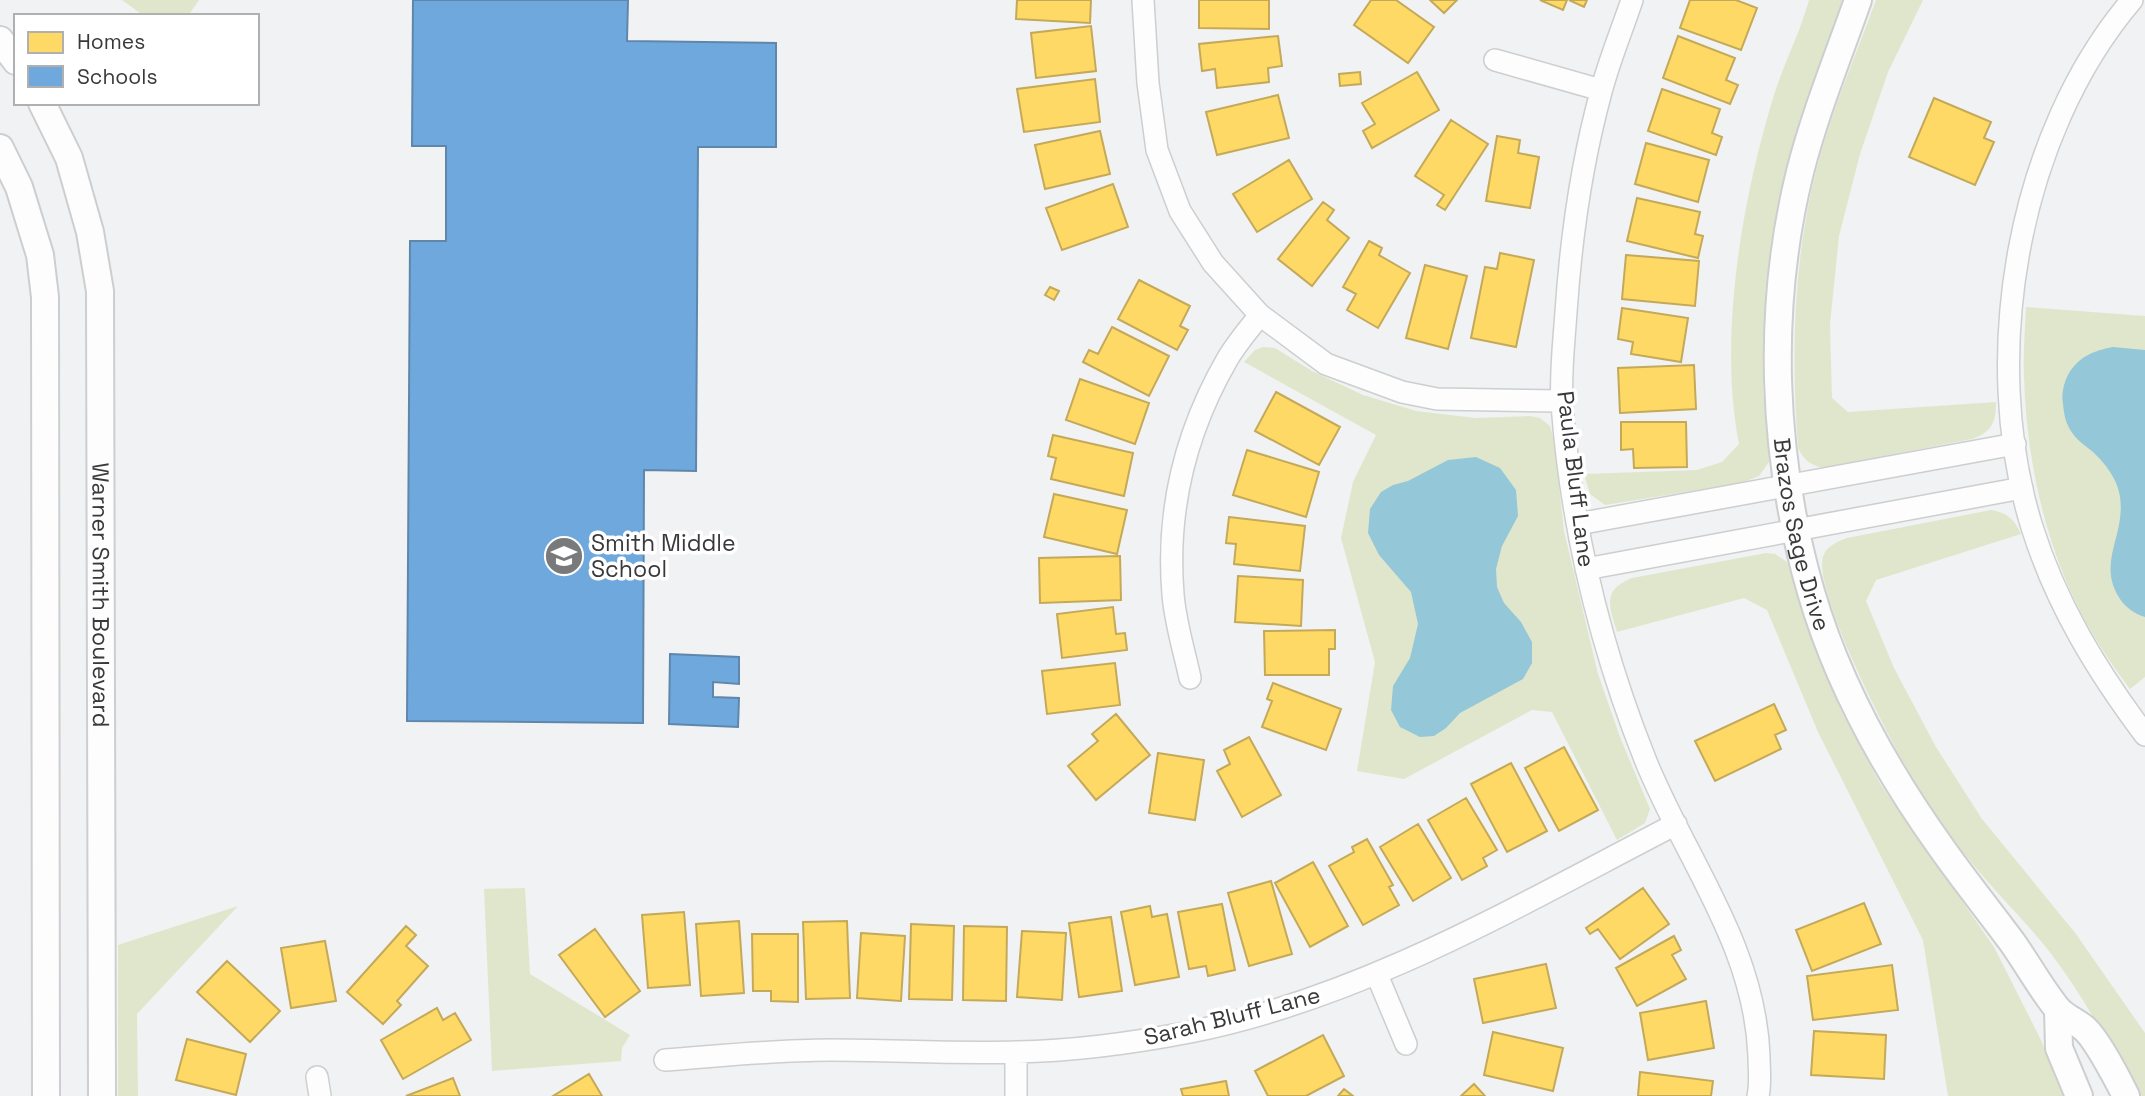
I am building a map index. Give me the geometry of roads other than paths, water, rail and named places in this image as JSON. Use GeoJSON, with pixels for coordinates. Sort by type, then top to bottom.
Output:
{"type":"FeatureCollection","features":[{"type":"Feature","properties":{"kind":"street"},"geometry":{"type":"LineString","coordinates":[[1143,0],[1147,83],[1157,150],[1180,211],[1213,263],[1260,315],[1326,364],[1402,392],[1437,399],[1562,401]]}},
{"type":"Feature","properties":{"kind":"street","name":"Paula Bluff Lane"},"geometry":{"type":"LineString","coordinates":[[1632,0],[1601,90],[1576,211],[1564,337],[1562,401],[1578,524],[1599,627],[1624,706],[1646,763],[1723,918],[1744,969],[1758,1023],[1758,1096]]}},
{"type":"Feature","properties":{"kind":"street","name":"Brazos Sage Drive"},"geometry":{"type":"LineString","coordinates":[[1858,0],[1817,113],[1800,173],[1787,241],[1779,310],[1777,379],[1788,486],[1811,592],[1833,655],[1899,786],[2058,1010],[2087,1031],[2126,1096]]}},
{"type":"Feature","properties":{"kind":"street"},"geometry":{"type":"LineString","coordinates":[[2132,0],[2115,20],[2072,90],[2047,148],[2029,203],[2017,259],[2009,328],[2009,386],[2022,488],[2032,527],[2053,582],[2080,640],[2109,688],[2145,735]]}},
{"type":"Feature","properties":{"kind":"street"},"geometry":{"type":"LineString","coordinates":[[0,40],[14,58]]}},
{"type":"Feature","properties":{"kind":"street"},"geometry":{"type":"LineString","coordinates":[[1495,60],[1601,90]]}},
{"type":"Feature","properties":{"kind":"street","name":"Warner Smith Boulevard"},"geometry":{"type":"LineString","coordinates":[[43,105],[69,158],[90,232],[100,291],[102,1096]]}},
{"type":"Feature","properties":{"kind":"street"},"geometry":{"type":"LineString","coordinates":[[0,148],[19,187],[40,255],[45,297],[46,1096]]}},
{"type":"Feature","properties":{"kind":"street"},"geometry":{"type":"LineString","coordinates":[[1190,678],[1173,596],[1171,531],[1182,466],[1202,408],[1218,377],[1229,356],[1260,315]]}},
{"type":"Feature","properties":{"kind":"street"},"geometry":{"type":"LineString","coordinates":[[1578,524],[2015,444]]}},
{"type":"Feature","properties":{"kind":"street"},"geometry":{"type":"LineString","coordinates":[[1586,569],[2022,488]]}},
{"type":"Feature","properties":{"kind":"street","name":"Sarah Bluff Lane"},"geometry":{"type":"LineString","coordinates":[[665,1059],[827,1050],[1016,1052],[1074,1049],[1191,1031],[1309,1000],[1377,975],[1676,824]]}},
{"type":"Feature","properties":{"kind":"street"},"geometry":{"type":"LineString","coordinates":[[1377,975],[1406,1044]]}},
{"type":"Feature","properties":{"kind":"street"},"geometry":{"type":"LineString","coordinates":[[2058,1010],[2059,1048],[2079,1096]]}},
{"type":"Feature","properties":{"kind":"street"},"geometry":{"type":"LineString","coordinates":[[1016,1052],[1016,1096]]}},
{"type":"Feature","properties":{"kind":"water"},"geometry":{"type":"Polygon","coordinates":[[[2113,347],[2145,350],[2145,617],[2125,605],[2113,586],[2111,561],[2121,511],[2117,484],[2102,461],[2071,431],[2062,400],[2066,380],[2078,362],[2093,353],[2113,347]]]}},
{"type":"Feature","properties":{"kind":"water"},"geometry":{"type":"Polygon","coordinates":[[[1476,457],[1500,468],[1516,490],[1518,516],[1502,546],[1496,569],[1497,587],[1504,603],[1521,622],[1532,642],[1532,663],[1523,679],[1460,713],[1434,736],[1420,737],[1400,727],[1391,710],[1393,686],[1410,658],[1418,624],[1411,592],[1379,555],[1368,533],[1370,509],[1381,492],[1393,485],[1408,481],[1448,460],[1476,457]]]}},
{"type":"Feature","properties":{"kind":"place","name":"Smith Middle School"},"geometry":{"type":"Point","coordinates":[564,556]}}]}
